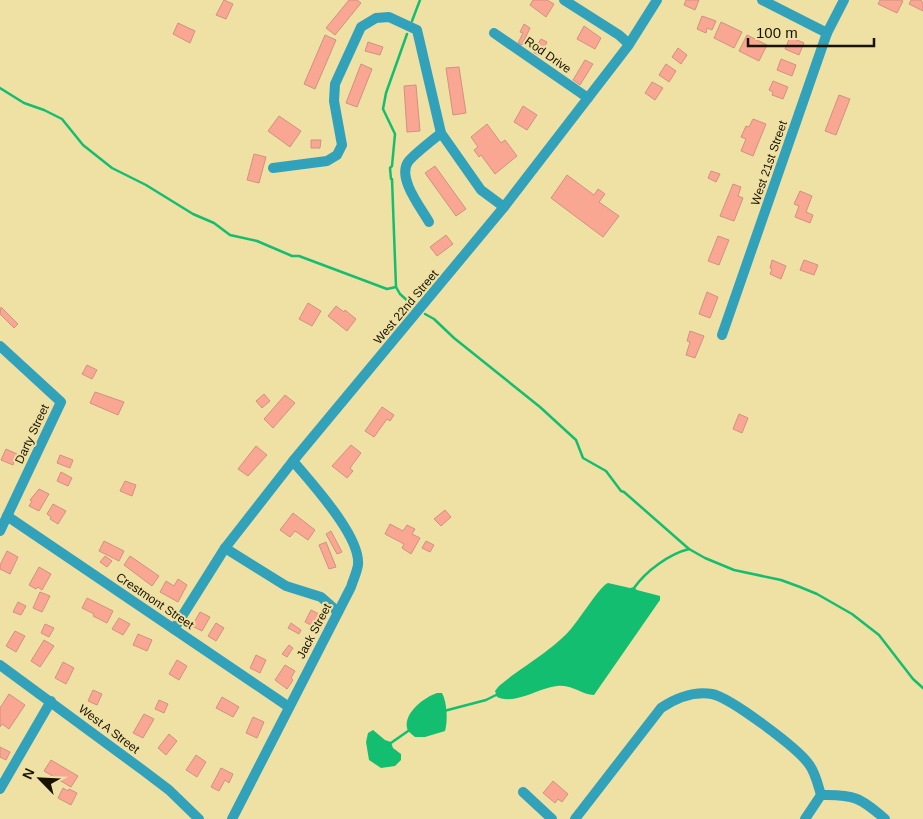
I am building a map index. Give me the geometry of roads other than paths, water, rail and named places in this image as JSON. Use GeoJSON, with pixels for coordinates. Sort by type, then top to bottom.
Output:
{"type":"FeatureCollection","features":[{"type":"Feature","properties":{"kind":"street"},"geometry":{"type":"LineString","coordinates":[[564,0],[619,35],[629,44]]}},
{"type":"Feature","properties":{"kind":"street","name":"West 22nd Street"},"geometry":{"type":"LineString","coordinates":[[174,629],[225,548],[293,461],[504,207],[629,44],[657,0]]}},
{"type":"Feature","properties":{"kind":"street"},"geometry":{"type":"LineString","coordinates":[[762,0],[828,33]]}},
{"type":"Feature","properties":{"kind":"street","name":"West 21st Street"},"geometry":{"type":"LineString","coordinates":[[722,335],[828,33],[844,0]]}},
{"type":"Feature","properties":{"kind":"street"},"geometry":{"type":"LineString","coordinates":[[273,168],[327,161],[336,154],[342,145],[334,101],[336,84],[361,27],[376,18],[389,17],[417,30],[441,133],[481,190],[504,207]]}},
{"type":"Feature","properties":{"kind":"street","name":"Rod Drive"},"geometry":{"type":"LineString","coordinates":[[494,33],[588,98]]}},
{"type":"Feature","properties":{"kind":"street"},"geometry":{"type":"LineString","coordinates":[[429,222],[408,185],[405,173],[408,162],[441,133]]}},
{"type":"Feature","properties":{"kind":"street","name":"Darty Street"},"geometry":{"type":"LineString","coordinates":[[0,346],[61,402],[0,531]]}},
{"type":"Feature","properties":{"kind":"street","name":"Jack Street"},"geometry":{"type":"LineString","coordinates":[[232,819],[351,587],[358,564],[354,541],[293,461]]}},
{"type":"Feature","properties":{"kind":"street","name":"Crestmont Street"},"geometry":{"type":"LineString","coordinates":[[7,516],[289,707]]}},
{"type":"Feature","properties":{"kind":"street"},"geometry":{"type":"LineString","coordinates":[[225,548],[286,586],[321,597],[338,612]]}},
{"type":"Feature","properties":{"kind":"street","name":"West A Street"},"geometry":{"type":"LineString","coordinates":[[0,664],[144,771],[194,817]]}},
{"type":"Feature","properties":{"kind":"street"},"geometry":{"type":"LineString","coordinates":[[575,819],[661,708],[676,698],[696,694],[712,694],[728,700],[793,748],[809,763],[821,795]]}},
{"type":"Feature","properties":{"kind":"street"},"geometry":{"type":"LineString","coordinates":[[0,789],[51,701]]}},
{"type":"Feature","properties":{"kind":"street"},"geometry":{"type":"LineString","coordinates":[[523,792],[552,819]]}},
{"type":"Feature","properties":{"kind":"street"},"geometry":{"type":"LineString","coordinates":[[821,795],[843,794],[862,800],[886,819]]}},
{"type":"Feature","properties":{"kind":"street"},"geometry":{"type":"LineString","coordinates":[[805,819],[821,795]]}},
{"type":"Feature","properties":{"kind":"waterway"},"geometry":{"type":"LineString","coordinates":[[412,21],[420,0]]}},
{"type":"Feature","properties":{"kind":"waterway"},"geometry":{"type":"LineString","coordinates":[[407,34],[386,93],[383,109],[395,134],[392,166],[390,168],[396,287],[400,294],[410,303]]}},
{"type":"Feature","properties":{"kind":"waterway"},"geometry":{"type":"LineString","coordinates":[[0,88],[24,103],[62,119],[83,145],[112,168],[146,185],[193,214],[214,223],[230,235],[257,241],[292,256],[299,256],[387,289],[396,287]]}},
{"type":"Feature","properties":{"kind":"waterway"},"geometry":{"type":"LineString","coordinates":[[425,314],[434,319],[454,338],[540,407],[576,440],[583,458],[606,471],[621,491],[689,549],[734,570],[781,580],[800,587],[817,594],[852,614],[879,635],[913,679],[923,688]]}},
{"type":"Feature","properties":{"kind":"waterway"},"geometry":{"type":"LineString","coordinates":[[634,588],[658,564],[681,551],[689,549]]}},
{"type":"Feature","properties":{"kind":"waterway"},"geometry":{"type":"LineString","coordinates":[[444,711],[486,700],[498,694]]}},
{"type":"Feature","properties":{"kind":"waterway"},"geometry":{"type":"LineString","coordinates":[[388,745],[411,729]]}}]}
